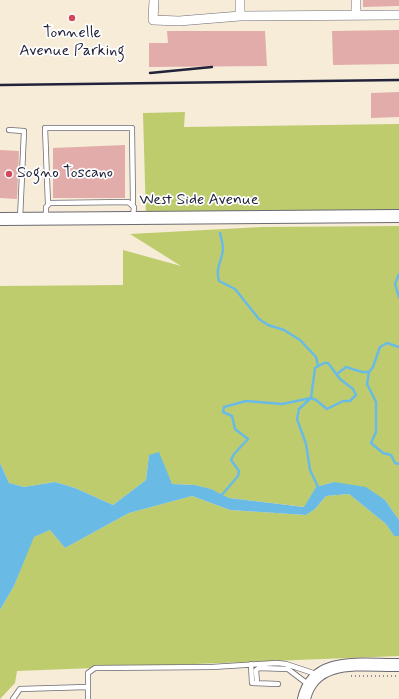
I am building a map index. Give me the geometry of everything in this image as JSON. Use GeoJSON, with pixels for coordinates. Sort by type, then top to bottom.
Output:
{"type":"FeatureCollection","features":[{"type":"Feature","properties":{"kind":"street"},"geometry":{"type":"LineString","coordinates":[[154,0],[153,20],[240,16],[399,15]]}},
{"type":"Feature","properties":{"kind":"street"},"geometry":{"type":"LineString","coordinates":[[240,0],[240,16]]}},
{"type":"Feature","properties":{"kind":"street"},"geometry":{"type":"LineString","coordinates":[[356,0],[356,15]]}},
{"type":"Feature","properties":{"kind":"street","name":"West Side Avenue"},"geometry":{"type":"LineString","coordinates":[[0,219],[399,216]]}},
{"type":"Feature","properties":{"kind":"street"},"geometry":{"type":"LineString","coordinates":[[304,699],[309,685],[318,674],[331,667],[399,665]]}},
{"type":"Feature","properties":{"kind":"lane"},"geometry":{"type":"LineString","coordinates":[[46,218],[46,207],[48,204],[45,128],[132,128],[134,218]]}},
{"type":"Feature","properties":{"kind":"lane"},"geometry":{"type":"LineString","coordinates":[[9,130],[24,131],[20,219]]}},
{"type":"Feature","properties":{"kind":"lane"},"geometry":{"type":"LineString","coordinates":[[48,204],[128,202],[133,204]]}},
{"type":"Feature","properties":{"kind":"lane"},"geometry":{"type":"LineString","coordinates":[[251,664],[256,670],[255,683]]}},
{"type":"Feature","properties":{"kind":"lane"},"geometry":{"type":"LineString","coordinates":[[251,664],[255,683]]}},
{"type":"Feature","properties":{"kind":"lane"},"geometry":{"type":"LineString","coordinates":[[88,699],[88,673],[95,668],[212,667],[251,664],[286,664],[318,674]]}},
{"type":"Feature","properties":{"kind":"lane"},"geometry":{"type":"LineString","coordinates":[[256,670],[259,668],[288,669],[309,685]]}},
{"type":"Feature","properties":{"kind":"lane"},"geometry":{"type":"LineString","coordinates":[[255,683],[278,684]]}},
{"type":"Feature","properties":{"kind":"lane"},"geometry":{"type":"LineString","coordinates":[[13,699],[20,689],[88,687]]}},
{"type":"Feature","properties":{"kind":"path"},"geometry":{"type":"LineString","coordinates":[[348,676],[399,676]]}},
{"type":"Feature","properties":{"kind":"green space"},"geometry":{"type":"Polygon","coordinates":[[[185,112],[184,127],[399,124],[399,216],[146,218],[143,113],[185,112]]]}},
{"type":"Feature","properties":{"kind":"green space"},"geometry":{"type":"Polygon","coordinates":[[[399,226],[399,520],[385,500],[334,482],[316,487],[305,507],[229,498],[210,489],[195,485],[172,484],[149,455],[146,480],[113,505],[75,488],[55,482],[24,487],[9,483],[0,463],[0,286],[123,285],[123,250],[181,266],[130,234],[262,227],[399,226]]]}},
{"type":"Feature","properties":{"kind":"green space"},"geometry":{"type":"Polygon","coordinates":[[[349,494],[386,524],[394,536],[399,536],[399,656],[17,671],[15,683],[0,699],[0,610],[14,586],[33,537],[50,530],[65,548],[129,513],[192,496],[230,510],[306,515],[315,509],[326,496],[349,494]]]}},
{"type":"Feature","properties":{"kind":"water"},"geometry":{"type":"Polygon","coordinates":[[[159,452],[172,484],[195,485],[211,489],[229,498],[304,507],[316,487],[334,482],[366,487],[385,500],[399,520],[399,536],[394,536],[386,524],[349,494],[326,496],[315,509],[306,515],[230,510],[192,496],[129,513],[65,548],[50,530],[34,537],[14,586],[0,610],[0,463],[9,483],[24,487],[55,482],[75,488],[113,505],[146,480],[149,455],[159,452]]]}},
{"type":"Feature","properties":{"kind":"building"},"geometry":{"type":"Polygon","coordinates":[[[363,0],[399,0],[399,6],[363,7],[363,0]]]}},
{"type":"Feature","properties":{"kind":"building"},"geometry":{"type":"Polygon","coordinates":[[[399,30],[399,64],[333,65],[332,31],[399,30]]]}},
{"type":"Feature","properties":{"kind":"building"},"geometry":{"type":"Polygon","coordinates":[[[167,31],[265,31],[267,66],[149,67],[149,43],[168,43],[167,31]]]}},
{"type":"Feature","properties":{"kind":"building"},"geometry":{"type":"Polygon","coordinates":[[[399,92],[399,117],[371,118],[371,93],[399,92]]]}},
{"type":"Feature","properties":{"kind":"building"},"geometry":{"type":"Polygon","coordinates":[[[125,145],[125,198],[53,198],[53,148],[125,145]]]}},
{"type":"Feature","properties":{"kind":"building","name":"Sogno Toscano"},"geometry":{"type":"Polygon","coordinates":[[[0,150],[19,151],[17,199],[0,198],[0,150]]]}},
{"type":"Feature","properties":{"kind":"waterway"},"geometry":{"type":"LineString","coordinates":[[220,233],[223,249],[218,268],[219,281],[235,289],[259,319],[268,325],[284,330],[300,340],[316,357],[318,366]]}},
{"type":"Feature","properties":{"kind":"waterway"},"geometry":{"type":"LineString","coordinates":[[399,274],[395,284],[399,297]]}},
{"type":"Feature","properties":{"kind":"waterway"},"geometry":{"type":"LineString","coordinates":[[369,372],[373,367],[380,347],[387,343],[399,347]]}},
{"type":"Feature","properties":{"kind":"waterway"},"geometry":{"type":"LineString","coordinates":[[221,496],[238,476],[239,471],[231,460],[234,454],[248,439],[235,429],[232,416],[223,412],[224,407],[246,401],[282,404],[311,398],[327,409],[343,401],[350,401],[356,395],[353,389],[340,379],[328,363],[324,363],[315,368],[311,398],[299,409],[297,419],[306,444],[310,470],[319,489]]}},
{"type":"Feature","properties":{"kind":"waterway"},"geometry":{"type":"LineString","coordinates":[[337,374],[346,367],[362,372],[369,372],[367,384],[376,402],[376,432],[371,443],[383,453],[391,455],[395,463],[399,464]]}},
{"type":"Feature","properties":{"kind":"railway"},"geometry":{"type":"LineString","coordinates":[[150,73],[212,67]]}},
{"type":"Feature","properties":{"kind":"railway"},"geometry":{"type":"LineString","coordinates":[[0,85],[399,80]]}},
{"type":"Feature","properties":{"kind":"place","name":"Tonnelle Avenue Parking"},"geometry":{"type":"Point","coordinates":[72,18]}},
{"type":"Feature","properties":{"kind":"place","name":"Sogno Toscano"},"geometry":{"type":"Point","coordinates":[9,174]}}]}
